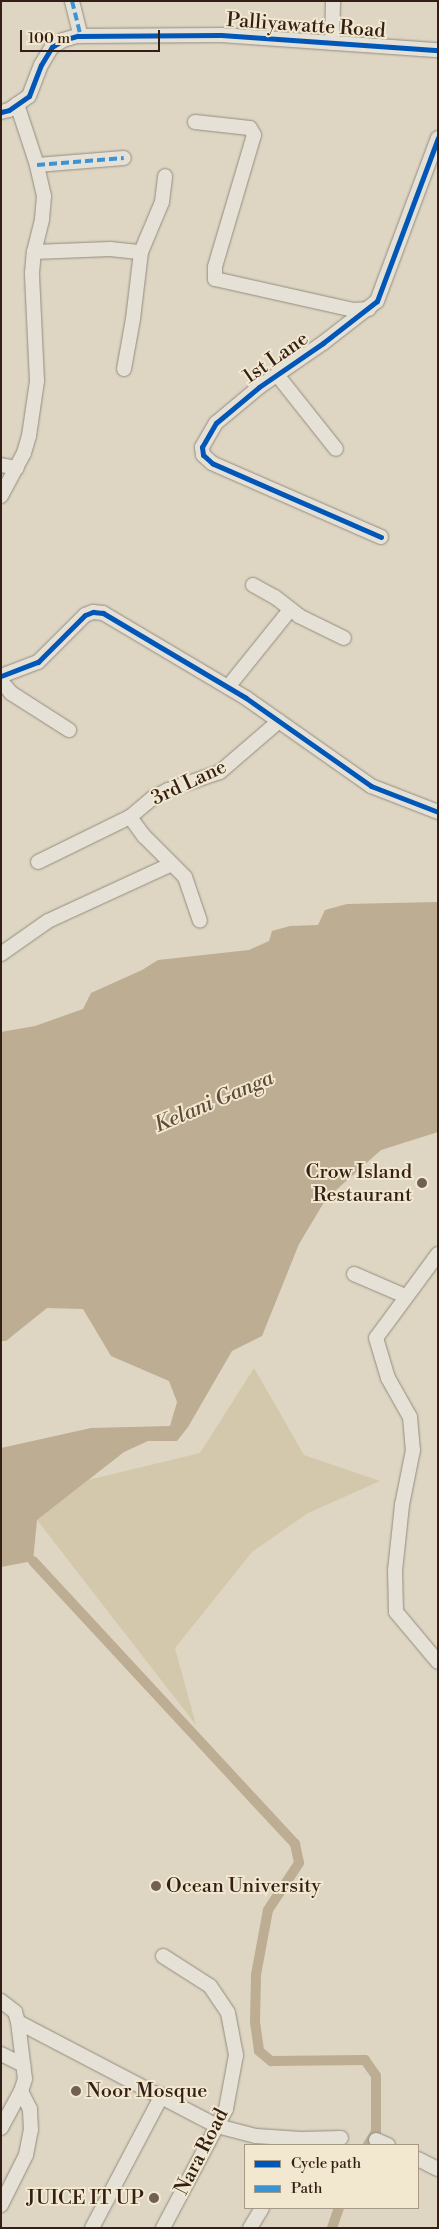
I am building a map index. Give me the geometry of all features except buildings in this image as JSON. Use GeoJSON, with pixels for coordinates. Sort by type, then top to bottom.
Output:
{"type":"FeatureCollection","features":[{"type":"Feature","properties":{"kind":"street"},"geometry":{"type":"LineString","coordinates":[[72,1],[81,36]]}},
{"type":"Feature","properties":{"kind":"street"},"geometry":{"type":"LineString","coordinates":[[332,43],[333,1]]}},
{"type":"Feature","properties":{"kind":"street","name":"Palliyawatte Road"},"geometry":{"type":"LineString","coordinates":[[1,112],[9,110],[29,96],[41,65],[52,47],[63,40],[81,36],[221,35],[438,50]]}},
{"type":"Feature","properties":{"kind":"street"},"geometry":{"type":"LineString","coordinates":[[1,496],[17,468],[29,436],[37,387],[33,318],[34,252],[42,218],[44,196],[38,165],[17,104]]}},
{"type":"Feature","properties":{"kind":"street"},"geometry":{"type":"LineString","coordinates":[[195,122],[250,128],[254,132],[255,137],[215,267],[215,279],[354,310],[369,309]]}},
{"type":"Feature","properties":{"kind":"street","name":"1st Lane"},"geometry":{"type":"LineString","coordinates":[[381,537],[212,463],[203,455],[203,444],[216,422],[259,387],[278,376],[369,309],[377,301],[438,138]]}},
{"type":"Feature","properties":{"kind":"street"},"geometry":{"type":"LineString","coordinates":[[38,165],[124,158]]}},
{"type":"Feature","properties":{"kind":"street"},"geometry":{"type":"LineString","coordinates":[[124,369],[134,319],[141,252],[162,202],[165,176]]}},
{"type":"Feature","properties":{"kind":"street"},"geometry":{"type":"LineString","coordinates":[[34,252],[116,249],[141,252]]}},
{"type":"Feature","properties":{"kind":"street"},"geometry":{"type":"LineString","coordinates":[[278,376],[336,449]]}},
{"type":"Feature","properties":{"kind":"street"},"geometry":{"type":"LineString","coordinates":[[1,465],[17,468]]}},
{"type":"Feature","properties":{"kind":"street"},"geometry":{"type":"LineString","coordinates":[[253,585],[275,596],[290,610],[344,638]]}},
{"type":"Feature","properties":{"kind":"street"},"geometry":{"type":"LineString","coordinates":[[228,687],[290,610]]}},
{"type":"Feature","properties":{"kind":"street"},"geometry":{"type":"LineString","coordinates":[[1,676],[38,662],[85,615],[99,612],[228,687],[371,786],[438,812]]}},
{"type":"Feature","properties":{"kind":"street"},"geometry":{"type":"LineString","coordinates":[[1,681],[11,693],[68,730]]}},
{"type":"Feature","properties":{"kind":"street","name":"3rd Lane"},"geometry":{"type":"LineString","coordinates":[[38,862],[130,817],[153,798],[168,790],[220,772],[278,721]]}},
{"type":"Feature","properties":{"kind":"street"},"geometry":{"type":"LineString","coordinates":[[130,817],[144,836],[188,883],[200,921]]}},
{"type":"Feature","properties":{"kind":"street"},"geometry":{"type":"LineString","coordinates":[[1,954],[48,922],[172,864]]}},
{"type":"Feature","properties":{"kind":"street"},"geometry":{"type":"LineString","coordinates":[[438,1254],[405,1296],[376,1338],[388,1378],[410,1417],[413,1450],[402,1505],[397,1552],[396,1612],[438,1662]]}},
{"type":"Feature","properties":{"kind":"street"},"geometry":{"type":"LineString","coordinates":[[354,1274],[405,1296]]}},
{"type":"Feature","properties":{"kind":"street","name":"Nara Road"},"geometry":{"type":"LineString","coordinates":[[163,1956],[210,1986],[228,2014],[236,2055],[226,2109],[164,2228]]}},
{"type":"Feature","properties":{"kind":"street"},"geometry":{"type":"LineString","coordinates":[[1,2001],[15,2012],[25,2079],[21,2092],[3,2121]]}},
{"type":"Feature","properties":{"kind":"street"},"geometry":{"type":"LineString","coordinates":[[18,2022],[162,2095],[217,2126],[256,2136],[299,2142],[341,2138]]}},
{"type":"Feature","properties":{"kind":"street"},"geometry":{"type":"LineString","coordinates":[[1,2054],[24,2065]]}},
{"type":"Feature","properties":{"kind":"street"},"geometry":{"type":"LineString","coordinates":[[1,2205],[26,2155],[31,2130],[30,2109],[21,2092]]}},
{"type":"Feature","properties":{"kind":"street"},"geometry":{"type":"LineString","coordinates":[[92,2228],[162,2095]]}},
{"type":"Feature","properties":{"kind":"street"},"geometry":{"type":"LineString","coordinates":[[419,2160],[438,2169]]}},
{"type":"Feature","properties":{"kind":"street"},"geometry":{"type":"LineString","coordinates":[[255,2226],[262,2209]]}},
{"type":"Feature","properties":{"kind":"shaded area"},"geometry":{"type":"Polygon","coordinates":[[[254,1368],[304,1455],[380,1481],[308,1513],[252,1552],[175,1648],[196,1725],[37,1520],[88,1480],[200,1453],[254,1368]]]}},
{"type":"Feature","properties":{"kind":"water","name":"Kelani Ganga"},"geometry":{"type":"Polygon","coordinates":[[[438,902],[438,1132],[381,1150],[326,1199],[299,1244],[262,1336],[232,1351],[188,1427],[177,1441],[148,1441],[124,1452],[37,1520],[33,1561],[1,1567],[1,1448],[91,1428],[170,1426],[177,1402],[169,1381],[111,1356],[83,1309],[47,1308],[6,1341],[1,1341],[1,1032],[35,1026],[83,1009],[91,993],[142,970],[158,960],[249,950],[269,941],[272,931],[290,926],[318,925],[325,910],[347,904],[438,902]]]}},
{"type":"Feature","properties":{"kind":"waterway"},"geometry":{"type":"LineString","coordinates":[[33,1561],[295,1844],[299,1863],[268,1910],[256,1975],[255,2022],[259,2051],[271,2061],[365,2060],[376,2076],[376,2132],[369,2144]]}},
{"type":"Feature","properties":{"kind":"waterway"},"geometry":{"type":"LineString","coordinates":[[332,2228],[339,2209]]}},
{"type":"Feature","properties":{"kind":"marked path"},"geometry":{"type":"LineString","coordinates":[[72,1],[81,36]]}},
{"type":"Feature","properties":{"kind":"marked path"},"geometry":{"type":"LineString","coordinates":[[37,165],[124,158]]}},
{"type":"Feature","properties":{"kind":"cycle path"},"geometry":{"type":"LineString","coordinates":[[1,112],[9,110],[29,96],[41,65],[52,47],[63,40],[77,36],[221,35],[438,50]]}},
{"type":"Feature","properties":{"kind":"cycle path"},"geometry":{"type":"LineString","coordinates":[[381,537],[212,463],[203,455],[202,447],[216,423],[259,387],[323,343],[377,301],[438,138]]}},
{"type":"Feature","properties":{"kind":"cycle path"},"geometry":{"type":"LineString","coordinates":[[1,676],[38,662],[85,615],[93,612],[103,613],[246,698],[371,786],[438,812]]}},
{"type":"Feature","properties":{"kind":"place","name":"Crow Island Restaurant"},"geometry":{"type":"Point","coordinates":[422,1183]}},
{"type":"Feature","properties":{"kind":"place","name":"Ocean University"},"geometry":{"type":"Point","coordinates":[156,1886]}},
{"type":"Feature","properties":{"kind":"place","name":"Noor Mosque"},"geometry":{"type":"Point","coordinates":[76,2091]}},
{"type":"Feature","properties":{"kind":"place","name":"JUICE IT UP"},"geometry":{"type":"Point","coordinates":[154,2198]}}]}
